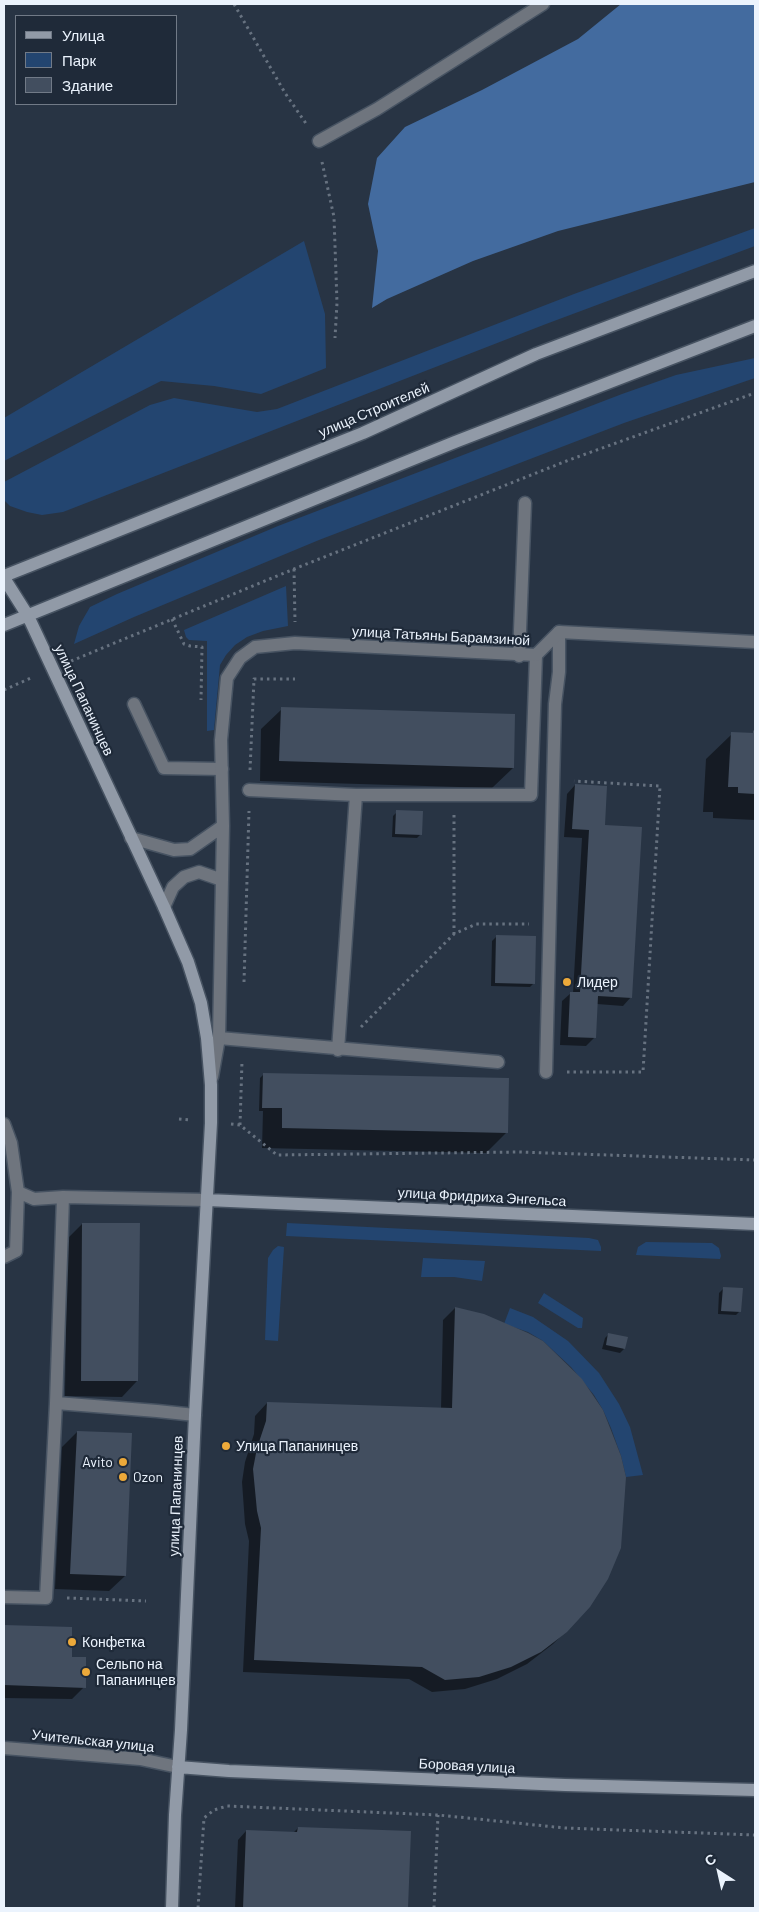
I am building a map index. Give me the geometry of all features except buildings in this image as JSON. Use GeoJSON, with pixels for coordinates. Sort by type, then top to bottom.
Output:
{"type":"FeatureCollection","features":[{"type":"Feature","properties":{"kind":"main road","name":"улица Строителей"},"geometry":{"type":"LineString","coordinates":[[4,577],[363,433],[536,354],[755,271]]}},
{"type":"Feature","properties":{"kind":"main road"},"geometry":{"type":"LineString","coordinates":[[4,625],[455,442],[755,326]]}},
{"type":"Feature","properties":{"kind":"main road","name":"улица Папанинцев"},"geometry":{"type":"LineString","coordinates":[[4,577],[28,616],[164,907],[188,962],[201,1003],[208,1038],[211,1085],[207,1200],[172,1908]]}},
{"type":"Feature","properties":{"kind":"main road","name":"улица Фридриха Энгельса"},"geometry":{"type":"LineString","coordinates":[[207,1200],[755,1224]]}},
{"type":"Feature","properties":{"kind":"main road","name":"Боровая улица"},"geometry":{"type":"LineString","coordinates":[[178,1767],[555,1785],[755,1790]]}},
{"type":"Feature","properties":{"kind":"street"},"geometry":{"type":"LineString","coordinates":[[318,142],[377,109],[542,4]]}},
{"type":"Feature","properties":{"kind":"street"},"geometry":{"type":"LineString","coordinates":[[519,656],[526,503]]}},
{"type":"Feature","properties":{"kind":"street"},"geometry":{"type":"LineString","coordinates":[[546,1072],[555,704],[559,672],[559,632],[755,642]]}},
{"type":"Feature","properties":{"kind":"street","name":"улица Татьяны Барамзиной"},"geometry":{"type":"LineString","coordinates":[[240,658],[255,647],[295,643],[519,656],[536,655],[559,632]]}},
{"type":"Feature","properties":{"kind":"street"},"geometry":{"type":"LineString","coordinates":[[249,790],[356,795],[530,795],[536,655]]}},
{"type":"Feature","properties":{"kind":"street","name":"улица Папанинцев"},"geometry":{"type":"LineString","coordinates":[[211,1085],[219,1038],[223,826],[221,740],[227,678],[240,658]]}},
{"type":"Feature","properties":{"kind":"street"},"geometry":{"type":"LineString","coordinates":[[134,704],[164,768],[222,769]]}},
{"type":"Feature","properties":{"kind":"street"},"geometry":{"type":"LineString","coordinates":[[338,1050],[356,795]]}},
{"type":"Feature","properties":{"kind":"street"},"geometry":{"type":"LineString","coordinates":[[131,838],[174,850],[190,849],[223,826]]}},
{"type":"Feature","properties":{"kind":"street"},"geometry":{"type":"LineString","coordinates":[[164,907],[173,887],[184,877],[199,872],[222,880]]}},
{"type":"Feature","properties":{"kind":"street"},"geometry":{"type":"LineString","coordinates":[[219,1038],[338,1050],[498,1062]]}},
{"type":"Feature","properties":{"kind":"street"},"geometry":{"type":"LineString","coordinates":[[4,1124],[11,1143],[18,1192],[16,1251],[4,1257]]}},
{"type":"Feature","properties":{"kind":"street"},"geometry":{"type":"LineString","coordinates":[[18,1192],[34,1199],[63,1197],[207,1200]]}},
{"type":"Feature","properties":{"kind":"street"},"geometry":{"type":"LineString","coordinates":[[4,1597],[46,1598],[56,1403],[63,1197]]}},
{"type":"Feature","properties":{"kind":"street"},"geometry":{"type":"LineString","coordinates":[[56,1403],[157,1410],[195,1415]]}},
{"type":"Feature","properties":{"kind":"street","name":"Учительская улица"},"geometry":{"type":"LineString","coordinates":[[4,1748],[140,1759],[178,1767]]}},
{"type":"Feature","properties":{"kind":"path"},"geometry":{"type":"LineString","coordinates":[[234,4],[285,92],[318,142],[334,217],[337,303],[336,338]]}},
{"type":"Feature","properties":{"kind":"path"},"geometry":{"type":"LineString","coordinates":[[63,664],[294,569],[569,460],[755,393]]}},
{"type":"Feature","properties":{"kind":"path"},"geometry":{"type":"LineString","coordinates":[[294,569],[295,625]]}},
{"type":"Feature","properties":{"kind":"path"},"geometry":{"type":"LineString","coordinates":[[172,619],[184,644],[202,647],[201,702]]}},
{"type":"Feature","properties":{"kind":"path"},"geometry":{"type":"LineString","coordinates":[[4,690],[28,679]]}},
{"type":"Feature","properties":{"kind":"path"},"geometry":{"type":"LineString","coordinates":[[244,983],[254,679],[295,679]]}},
{"type":"Feature","properties":{"kind":"path"},"geometry":{"type":"LineString","coordinates":[[755,728],[755,733]]}},
{"type":"Feature","properties":{"kind":"path"},"geometry":{"type":"LineString","coordinates":[[546,1072],[643,1072],[660,786],[553,780]]}},
{"type":"Feature","properties":{"kind":"path"},"geometry":{"type":"LineString","coordinates":[[454,794],[454,934]]}},
{"type":"Feature","properties":{"kind":"path"},"geometry":{"type":"LineString","coordinates":[[338,1050],[454,934],[476,924],[550,924]]}},
{"type":"Feature","properties":{"kind":"path"},"geometry":{"type":"LineString","coordinates":[[242,1041],[240,1125],[277,1154],[519,1152],[755,1160]]}},
{"type":"Feature","properties":{"kind":"path"},"geometry":{"type":"LineString","coordinates":[[46,1598],[146,1601]]}},
{"type":"Feature","properties":{"kind":"path"},"geometry":{"type":"LineString","coordinates":[[198,1908],[204,1818],[214,1810],[227,1806],[438,1815],[564,1828],[755,1834]]}},
{"type":"Feature","properties":{"kind":"path"},"geometry":{"type":"LineString","coordinates":[[434,1908],[438,1815]]}},
{"type":"Feature","properties":{"kind":"green space"},"geometry":{"type":"Polygon","coordinates":[[[755,228],[755,246],[546,324],[63,512],[42,515],[27,512],[10,506],[4,500],[4,482],[150,405],[174,398],[257,412],[277,409],[574,294],[755,228]]]}},
{"type":"Feature","properties":{"kind":"green space"},"geometry":{"type":"Polygon","coordinates":[[[304,241],[325,314],[326,368],[261,394],[214,386],[161,381],[4,461],[4,418],[304,241]]]}},
{"type":"Feature","properties":{"kind":"green space"},"geometry":{"type":"Polygon","coordinates":[[[755,358],[755,378],[624,423],[319,540],[74,644],[79,626],[90,607],[278,526],[622,394],[676,375],[755,358]]]}},
{"type":"Feature","properties":{"kind":"green space"},"geometry":{"type":"Polygon","coordinates":[[[286,586],[288,626],[263,631],[247,637],[235,645],[226,655],[220,665],[214,730],[207,731],[207,641],[189,640],[184,630],[286,586]]]}},
{"type":"Feature","properties":{"kind":"green space"},"geometry":{"type":"Polygon","coordinates":[[[287,1223],[589,1238],[598,1240],[601,1251],[286,1236],[287,1223]]]}},
{"type":"Feature","properties":{"kind":"green space"},"geometry":{"type":"Polygon","coordinates":[[[646,1242],[712,1243],[719,1248],[721,1256],[720,1259],[636,1255],[638,1247],[646,1242]]]}},
{"type":"Feature","properties":{"kind":"green space"},"geometry":{"type":"Polygon","coordinates":[[[278,1246],[284,1247],[278,1341],[265,1340],[268,1258],[278,1246]]]}},
{"type":"Feature","properties":{"kind":"green space"},"geometry":{"type":"Polygon","coordinates":[[[423,1258],[485,1261],[482,1281],[454,1277],[421,1277],[423,1258]]]}},
{"type":"Feature","properties":{"kind":"green space"},"geometry":{"type":"Polygon","coordinates":[[[544,1293],[583,1318],[582,1328],[578,1328],[538,1303],[544,1293]]]}},
{"type":"Feature","properties":{"kind":"green space"},"geometry":{"type":"Polygon","coordinates":[[[510,1308],[533,1317],[568,1341],[599,1373],[619,1404],[630,1427],[643,1475],[626,1477],[621,1456],[603,1410],[594,1395],[571,1367],[543,1341],[528,1332],[504,1324],[510,1308]]]}},
{"type":"Feature","properties":{"kind":"shaded area"},"geometry":{"type":"Polygon","coordinates":[[[621,4],[755,4],[755,182],[558,231],[473,261],[387,299],[372,308],[378,251],[368,204],[377,158],[405,127],[482,90],[578,39],[621,4]]]}},
{"type":"Feature","properties":{"kind":"place","name":"Лидер"},"geometry":{"type":"Point","coordinates":[567,982]}},
{"type":"Feature","properties":{"kind":"place","name":"Улица Папанинцев"},"geometry":{"type":"Point","coordinates":[226,1446]}},
{"type":"Feature","properties":{"kind":"place","name":"Avito"},"geometry":{"type":"Point","coordinates":[123,1462]}},
{"type":"Feature","properties":{"kind":"place","name":"Ozon"},"geometry":{"type":"Point","coordinates":[123,1477]}},
{"type":"Feature","properties":{"kind":"place","name":"Конфетка"},"geometry":{"type":"Point","coordinates":[72,1642]}},
{"type":"Feature","properties":{"kind":"place","name":"Сельпо на Папанинцев"},"geometry":{"type":"Point","coordinates":[86,1672]}}]}
